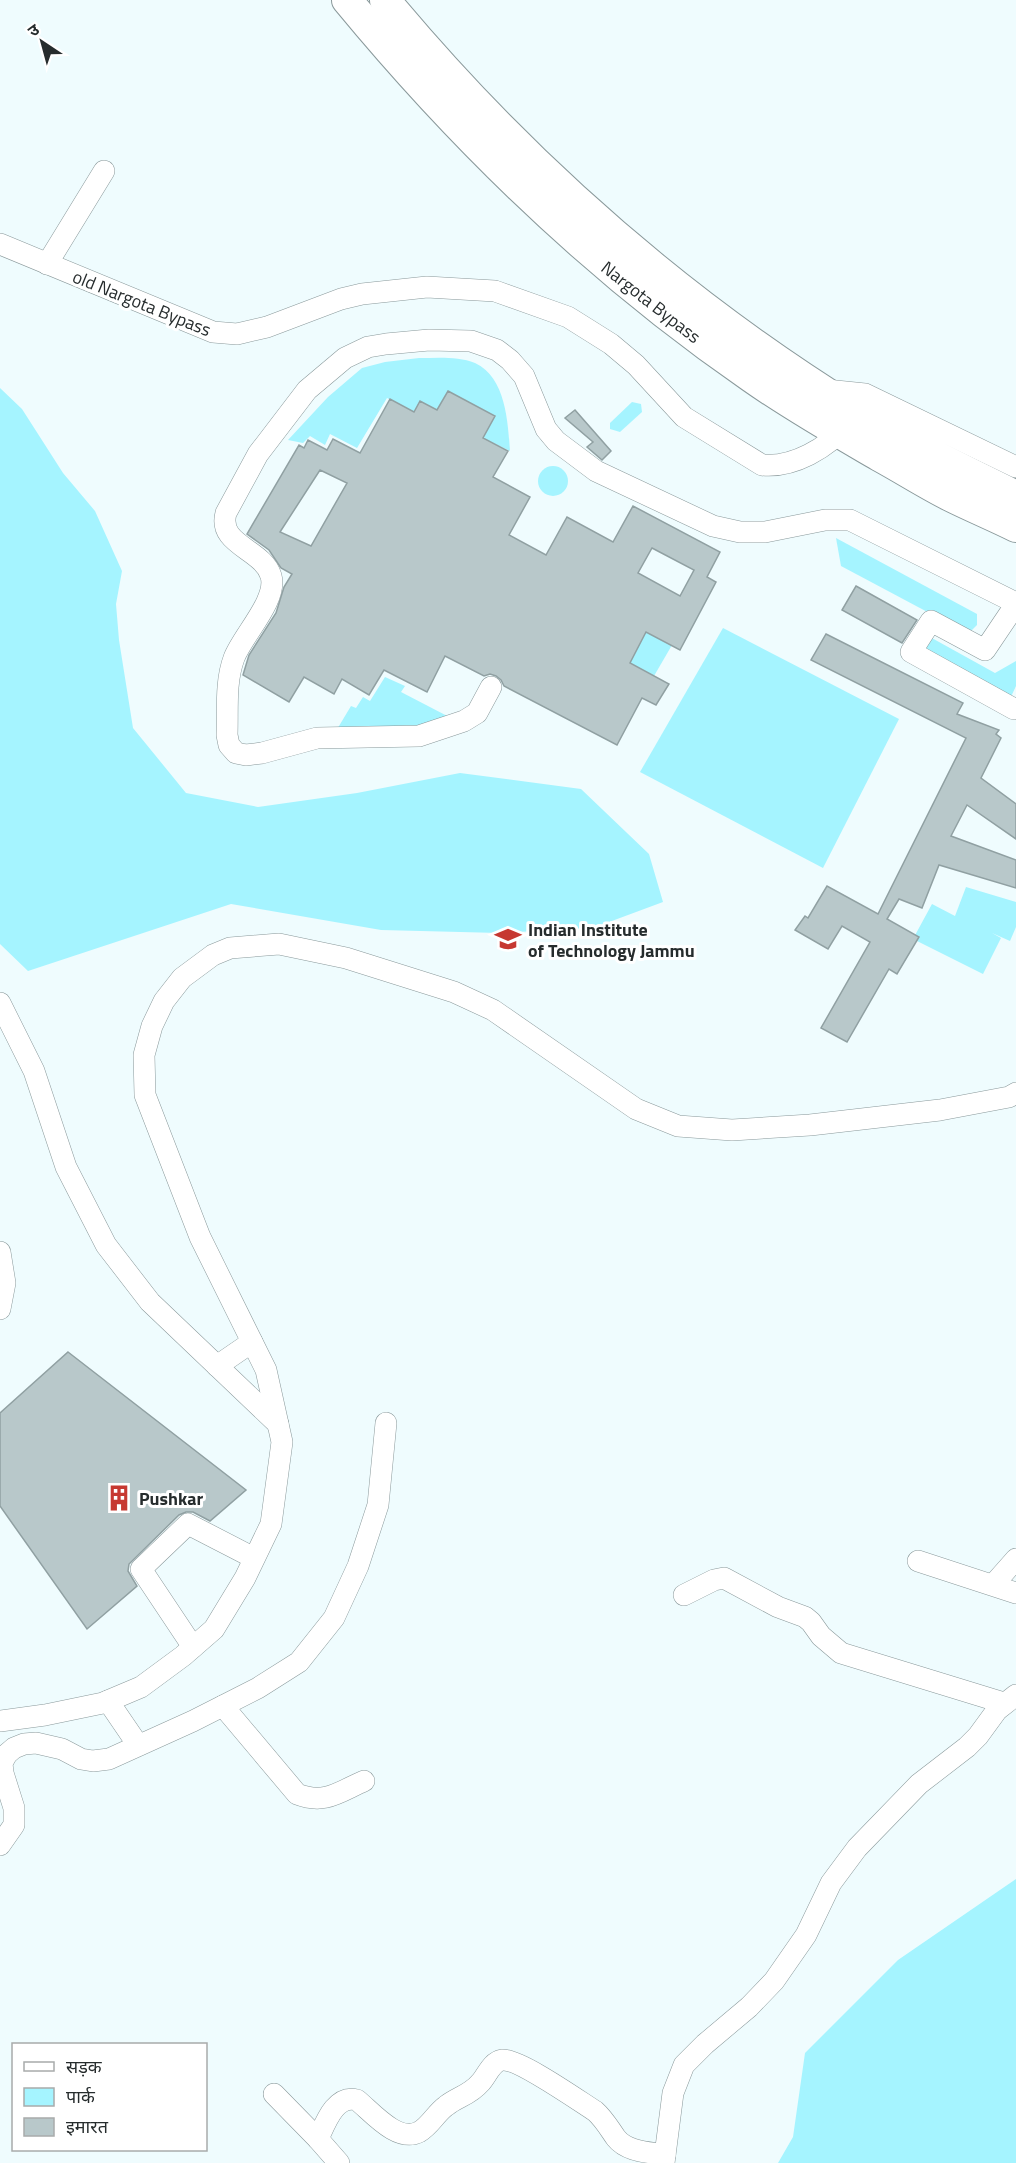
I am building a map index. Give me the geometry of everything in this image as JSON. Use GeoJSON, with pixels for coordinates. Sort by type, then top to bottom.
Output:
{"type":"FeatureCollection","features":[{"type":"Feature","properties":{"kind":"highway","name":"Nargota Bypass"},"geometry":{"type":"LineString","coordinates":[[347,0],[444,110],[554,220],[597,259],[665,315],[752,378],[808,392]]}},
{"type":"Feature","properties":{"kind":"highway","name":"Nargota Bypass"},"geometry":{"type":"LineString","coordinates":[[385,0],[467,93],[556,182],[619,238],[848,423],[950,496],[1016,527]]}},
{"type":"Feature","properties":{"kind":"highway","name":"Nargota Bypass"},"geometry":{"type":"LineString","coordinates":[[848,423],[928,452],[1016,496]]}},
{"type":"Feature","properties":{"kind":"street"},"geometry":{"type":"LineString","coordinates":[[46,264],[104,171]]}},
{"type":"Feature","properties":{"kind":"street","name":"old Nargota Bypass"},"geometry":{"type":"LineString","coordinates":[[0,244],[224,335],[267,327],[340,299],[362,294],[427,287],[495,291],[568,317],[611,344],[636,365],[684,417],[762,465],[773,466],[801,458],[813,452],[848,423]]}},
{"type":"Feature","properties":{"kind":"street"},"geometry":{"type":"LineString","coordinates":[[491,687],[477,713],[464,721],[419,736],[317,738],[246,755],[236,753],[229,745],[227,735],[230,672],[235,655],[264,607],[270,590],[271,576],[263,563],[227,532],[223,524],[226,513],[258,454],[307,390],[345,358],[368,347],[429,340],[471,341],[497,350],[510,360],[524,376],[546,429],[556,441],[596,471],[713,526],[740,532],[765,532],[825,520],[850,520],[1016,604],[985,650],[931,621],[911,652],[1014,709]]}},
{"type":"Feature","properties":{"kind":"street"},"geometry":{"type":"LineString","coordinates":[[808,392],[865,394],[1016,467]]}},
{"type":"Feature","properties":{"kind":"street"},"geometry":{"type":"LineString","coordinates":[[0,1721],[45,1715],[108,1701],[141,1687],[214,1629],[245,1578],[271,1524],[282,1442],[266,1370],[200,1237],[145,1095],[144,1054],[152,1026],[164,1001],[182,978],[213,955],[230,948],[279,944],[346,958],[454,992],[493,1010],[636,1109],[678,1126],[732,1130],[810,1125],[940,1110],[1009,1097],[1016,1093]]}},
{"type":"Feature","properties":{"kind":"street"},"geometry":{"type":"LineString","coordinates":[[0,1003],[34,1071],[66,1167],[106,1245],[150,1302],[278,1424]]}},
{"type":"Feature","properties":{"kind":"street"},"geometry":{"type":"LineString","coordinates":[[0,1252],[4,1283],[0,1309]]}},
{"type":"Feature","properties":{"kind":"street"},"geometry":{"type":"LineString","coordinates":[[217,1366],[252,1342]]}},
{"type":"Feature","properties":{"kind":"street"},"geometry":{"type":"LineString","coordinates":[[0,1845],[14,1825],[14,1808],[2,1763],[14,1748],[36,1743],[62,1749],[81,1759],[93,1761],[108,1759],[223,1706],[258,1688],[299,1662],[334,1618],[358,1566],[378,1505],[386,1423]]}},
{"type":"Feature","properties":{"kind":"street"},"geometry":{"type":"LineString","coordinates":[[193,1647],[141,1569],[188,1524],[254,1558]]}},
{"type":"Feature","properties":{"kind":"street"},"geometry":{"type":"LineString","coordinates":[[993,1585],[1016,1559]]}},
{"type":"Feature","properties":{"kind":"street"},"geometry":{"type":"LineString","coordinates":[[918,1561],[1016,1593]]}},
{"type":"Feature","properties":{"kind":"street"},"geometry":{"type":"LineString","coordinates":[[318,2139],[332,2110],[351,2098],[357,2100],[387,2126],[399,2132],[409,2134],[419,2132],[445,2107],[469,2093],[490,2069],[502,2060],[519,2065],[595,2111],[616,2138],[627,2147],[664,2159],[673,2092],[684,2065],[749,2007],[774,1981],[806,1935],[831,1883],[857,1848],[920,1784],[967,1747],[1010,1699],[841,1653],[821,1636],[805,1617],[778,1607],[724,1578],[714,1580],[684,1595]]}},
{"type":"Feature","properties":{"kind":"street"},"geometry":{"type":"LineString","coordinates":[[108,1701],[138,1745]]}},
{"type":"Feature","properties":{"kind":"street"},"geometry":{"type":"LineString","coordinates":[[223,1706],[297,1794],[311,1799],[328,1798],[364,1781]]}},
{"type":"Feature","properties":{"kind":"street"},"geometry":{"type":"LineString","coordinates":[[274,2094],[339,2163]]}},
{"type":"Feature","properties":{"kind":"green space"},"geometry":{"type":"Polygon","coordinates":[[[419,358],[462,359],[475,363],[485,370],[493,379],[503,402],[510,451],[483,438],[495,416],[448,391],[437,410],[420,401],[414,412],[387,398],[357,448],[330,434],[325,445],[310,436],[303,443],[288,440],[328,397],[362,368],[385,362],[419,358]]]}},
{"type":"Feature","properties":{"kind":"green space"},"geometry":{"type":"Polygon","coordinates":[[[0,388],[22,409],[63,473],[95,511],[122,571],[116,604],[119,640],[133,728],[186,793],[258,807],[357,793],[460,773],[581,789],[649,854],[663,902],[593,928],[500,933],[381,930],[231,904],[28,971],[0,944],[0,388]]]}},
{"type":"Feature","properties":{"kind":"green space"},"geometry":{"type":"Polygon","coordinates":[[[632,402],[641,404],[642,412],[620,432],[610,429],[610,423],[632,402]]]}},
{"type":"Feature","properties":{"kind":"green space"},"geometry":{"type":"Polygon","coordinates":[[[553,466],[564,470],[568,481],[564,492],[553,496],[542,492],[538,481],[542,470],[553,466]]]}},
{"type":"Feature","properties":{"kind":"green space"},"geometry":{"type":"Polygon","coordinates":[[[836,538],[977,614],[977,625],[970,632],[965,632],[841,566],[836,538]]]}},
{"type":"Feature","properties":{"kind":"green space"},"geometry":{"type":"Polygon","coordinates":[[[723,628],[899,719],[823,868],[640,772],[723,628]]]}},
{"type":"Feature","properties":{"kind":"green space"},"geometry":{"type":"Polygon","coordinates":[[[646,632],[672,645],[654,676],[630,663],[646,632]]]}},
{"type":"Feature","properties":{"kind":"green space"},"geometry":{"type":"Polygon","coordinates":[[[930,637],[995,673],[1016,661],[1016,686],[1009,701],[922,654],[930,637]]]}},
{"type":"Feature","properties":{"kind":"green space"},"geometry":{"type":"Polygon","coordinates":[[[385,677],[405,686],[401,692],[453,719],[437,725],[336,731],[351,706],[356,708],[363,697],[370,701],[385,677]]]}},
{"type":"Feature","properties":{"kind":"green space"},"geometry":{"type":"Polygon","coordinates":[[[966,887],[1016,902],[1016,927],[1010,941],[992,933],[1001,938],[983,974],[913,939],[932,904],[955,916],[966,887]]]}},
{"type":"Feature","properties":{"kind":"green space"},"geometry":{"type":"Polygon","coordinates":[[[1016,1879],[1016,2163],[778,2163],[793,2137],[805,2053],[898,1960],[1016,1879]]]}},
{"type":"Feature","properties":{"kind":"building"},"geometry":{"type":"Polygon","coordinates":[[[448,391],[495,416],[483,438],[508,451],[493,477],[530,497],[509,535],[546,555],[567,517],[613,542],[633,506],[720,552],[707,577],[716,582],[680,650],[646,632],[630,663],[669,684],[656,705],[642,698],[617,745],[504,686],[496,676],[490,674],[484,676],[445,656],[427,692],[384,670],[369,695],[342,679],[334,694],[304,677],[289,702],[243,675],[249,655],[276,613],[284,587],[292,574],[281,568],[269,550],[247,534],[299,445],[304,448],[308,440],[327,450],[333,439],[360,453],[390,399],[414,412],[420,401],[437,410],[448,391]],[[320,470],[280,532],[311,546],[347,483],[320,470]],[[652,548],[638,573],[680,596],[694,570],[652,548]]]}},
{"type":"Feature","properties":{"kind":"building"},"geometry":{"type":"Polygon","coordinates":[[[575,410],[611,451],[602,460],[587,447],[593,442],[565,418],[575,410]]]}},
{"type":"Feature","properties":{"kind":"building"},"geometry":{"type":"Polygon","coordinates":[[[856,586],[917,620],[902,643],[842,610],[856,586]]]}},
{"type":"Feature","properties":{"kind":"building"},"geometry":{"type":"Polygon","coordinates":[[[826,634],[963,703],[957,714],[999,730],[996,734],[1001,738],[981,778],[1016,804],[1016,839],[967,805],[951,836],[1016,860],[1016,888],[939,865],[922,908],[899,899],[887,919],[919,937],[897,974],[889,969],[847,1042],[821,1028],[870,942],[842,926],[828,949],[795,930],[805,916],[808,918],[827,886],[878,914],[966,738],[811,660],[826,634]]]}},
{"type":"Feature","properties":{"kind":"building","name":"Pushkar"},"geometry":{"type":"Polygon","coordinates":[[[68,1352],[246,1490],[210,1521],[193,1512],[179,1515],[129,1564],[128,1571],[137,1586],[87,1629],[0,1506],[0,1413],[68,1352]]]}},
{"type":"Feature","properties":{"kind":"place","name":"Indian Institute of Technology Jammu"},"geometry":{"type":"Point","coordinates":[508,939]}},
{"type":"Feature","properties":{"kind":"place","name":"Pushkar"},"geometry":{"type":"Point","coordinates":[119,1498]}}]}
